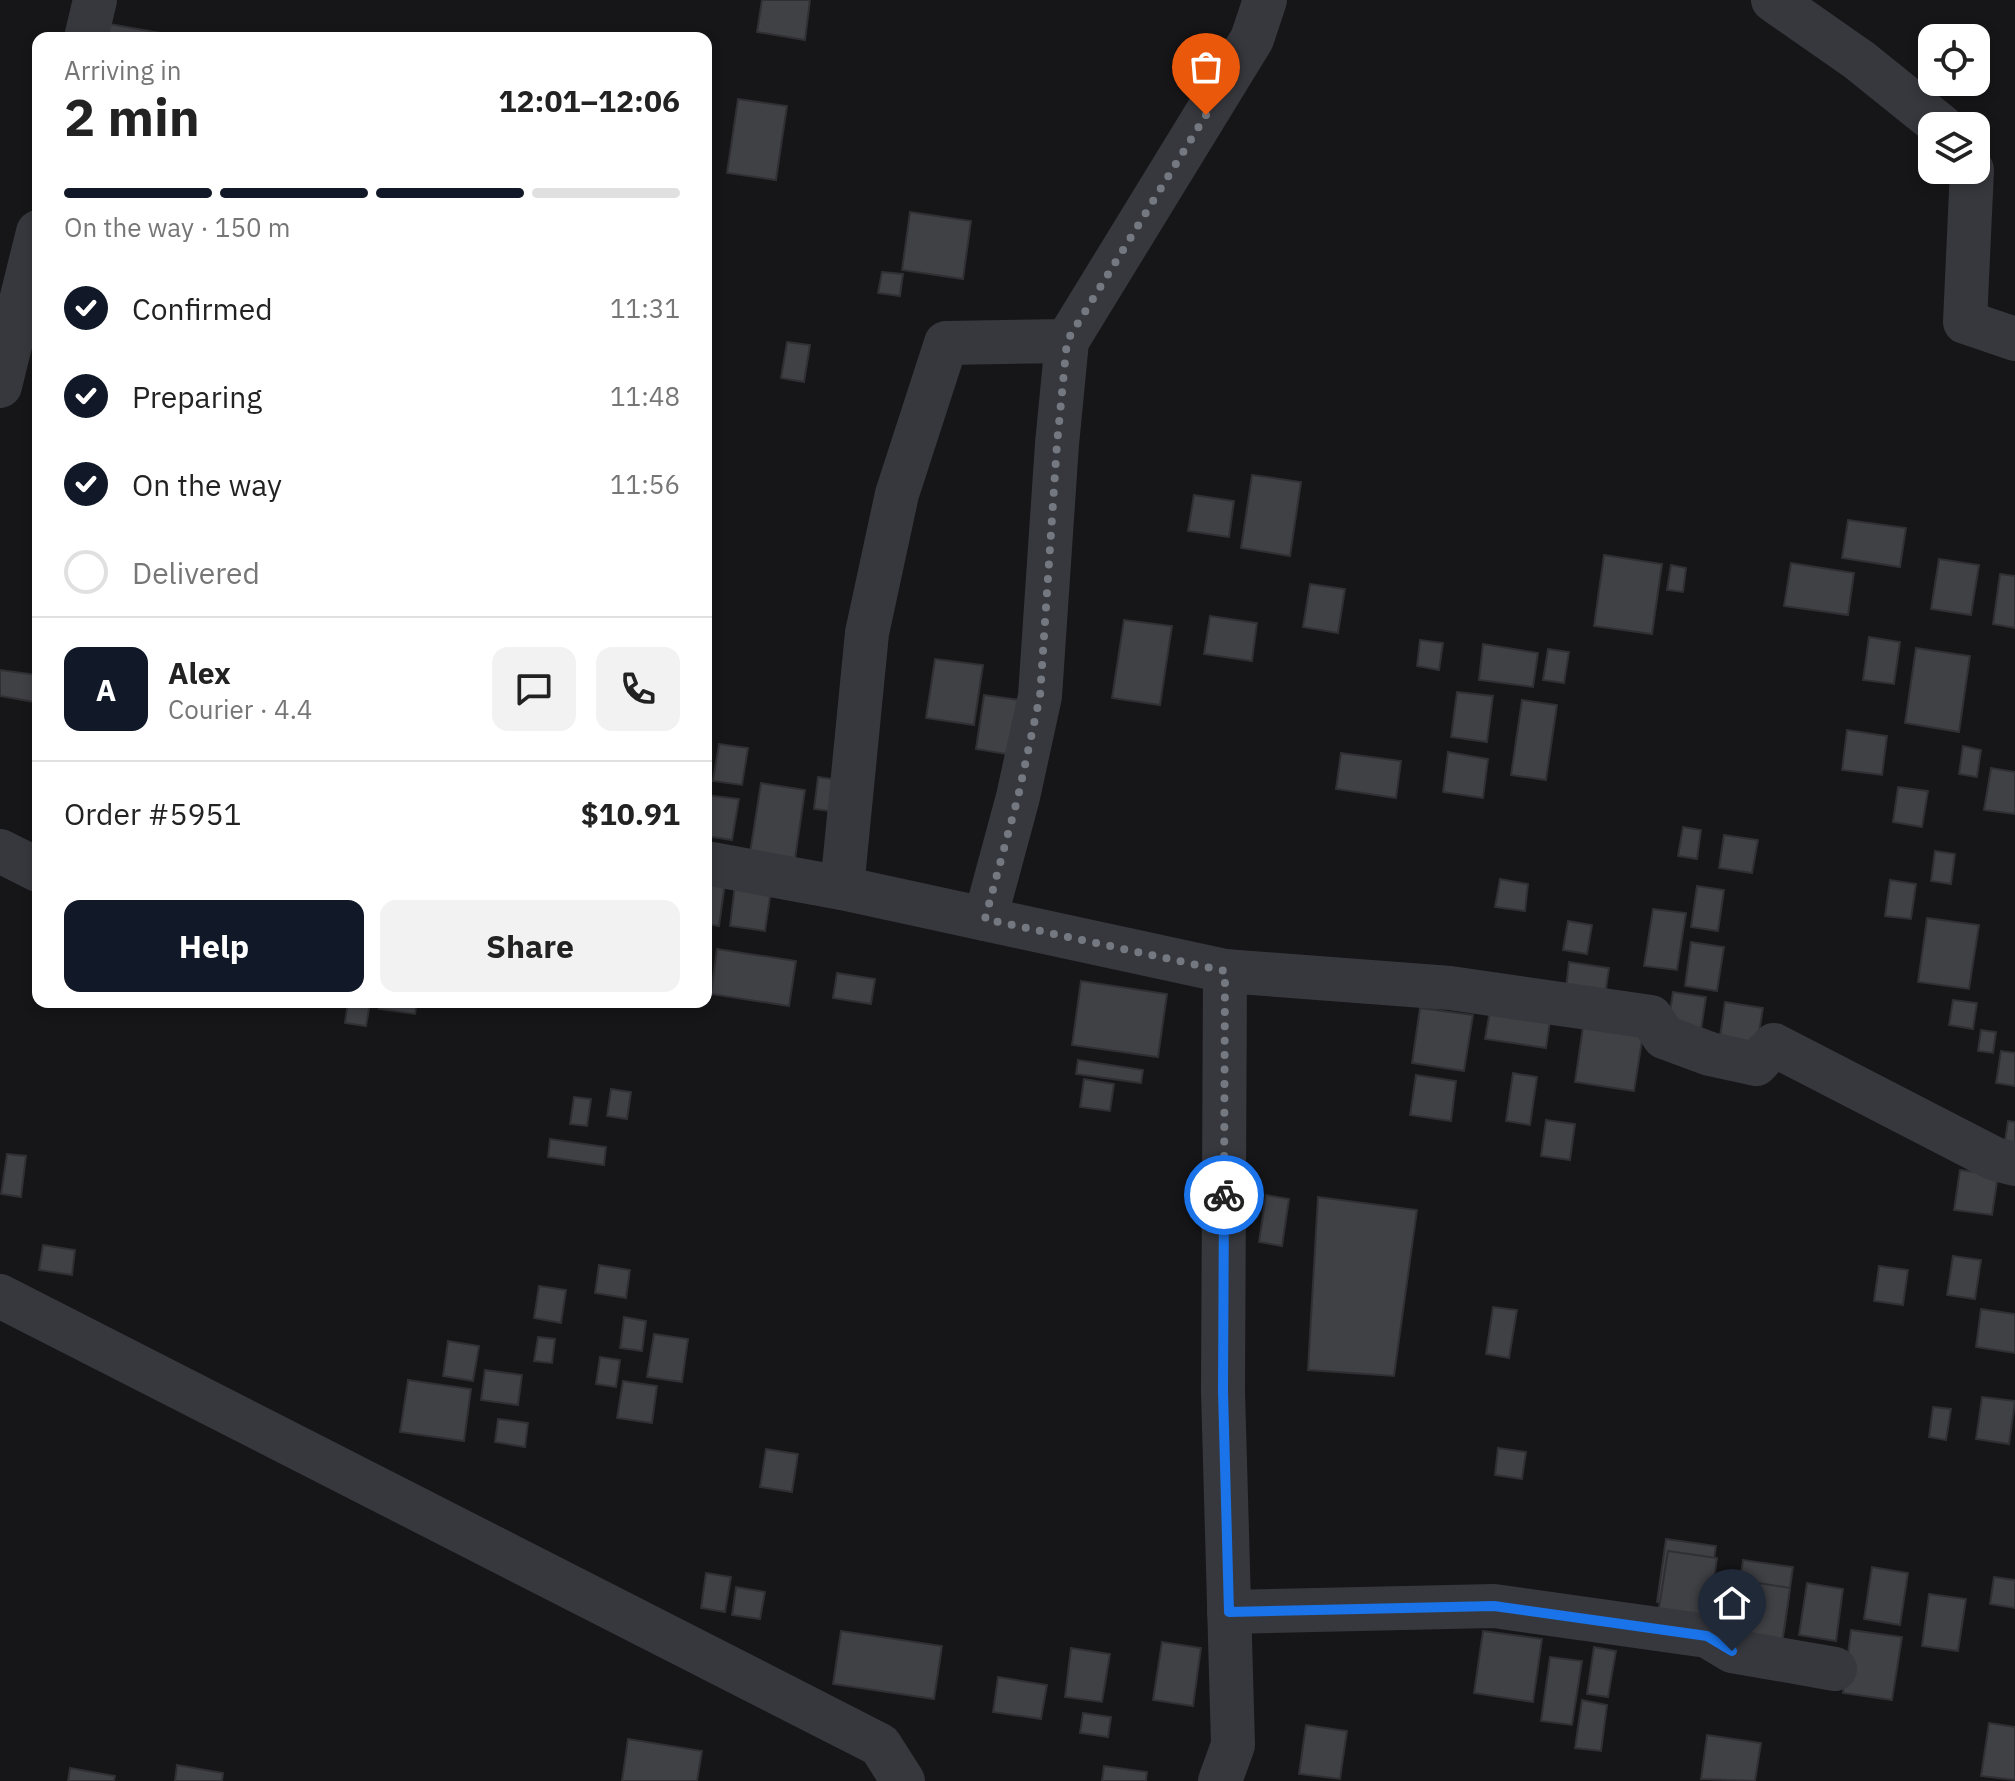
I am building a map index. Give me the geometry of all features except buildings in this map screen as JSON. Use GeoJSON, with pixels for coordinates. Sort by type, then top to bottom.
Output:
{"type":"FeatureCollection","features":[{"type":"Feature","properties":{"kind":"street"},"geometry":{"type":"LineString","coordinates":[[87,32],[95,0]]}},
{"type":"Feature","properties":{"kind":"street"},"geometry":{"type":"LineString","coordinates":[[985,919],[1018,797],[1040,696],[1067,341],[1252,39],[1265,0]]}},
{"type":"Feature","properties":{"kind":"street"},"geometry":{"type":"LineString","coordinates":[[1773,0],[1859,60],[1924,112]]}},
{"type":"Feature","properties":{"kind":"street"},"geometry":{"type":"LineString","coordinates":[[1971,184],[1965,322],[2015,339]]}},
{"type":"Feature","properties":{"kind":"street"},"geometry":{"type":"LineString","coordinates":[[0,386],[32,256]]}},
{"type":"Feature","properties":{"kind":"street"},"geometry":{"type":"LineString","coordinates":[[842,888],[867,633],[897,494],[946,343],[1067,341]]}},
{"type":"Feature","properties":{"kind":"street"},"geometry":{"type":"LineString","coordinates":[[0,851],[32,867]]}},
{"type":"Feature","properties":{"kind":"street"},"geometry":{"type":"LineString","coordinates":[[712,864],[842,888],[1225,971],[1450,988],[1651,1017],[1664,1037],[1710,1054],[1756,1064],[1774,1045],[1995,1159],[2015,1164]]}},
{"type":"Feature","properties":{"kind":"street"},"geometry":{"type":"LineString","coordinates":[[1220,1781],[1233,1745],[1223,1391],[1225,971]]}},
{"type":"Feature","properties":{"kind":"street"},"geometry":{"type":"LineString","coordinates":[[0,1296],[880,1745],[903,1781]]}},
{"type":"Feature","properties":{"kind":"street"},"geometry":{"type":"LineString","coordinates":[[1229,1612],[1494,1606],[1707,1636],[1732,1651],[1835,1669]]}},
{"type":"Feature","properties":{"kind":"way so far"},"geometry":{"type":"LineString","coordinates":[[1206,115],[1067,341],[1040,696],[1018,797],[985,919],[1225,971],[1224,1195]]}},
{"type":"Feature","properties":{"kind":"route"},"geometry":{"type":"LineString","coordinates":[[1224,1195],[1223,1391],[1229,1612],[1494,1606],[1707,1636],[1732,1651]]}}]}
